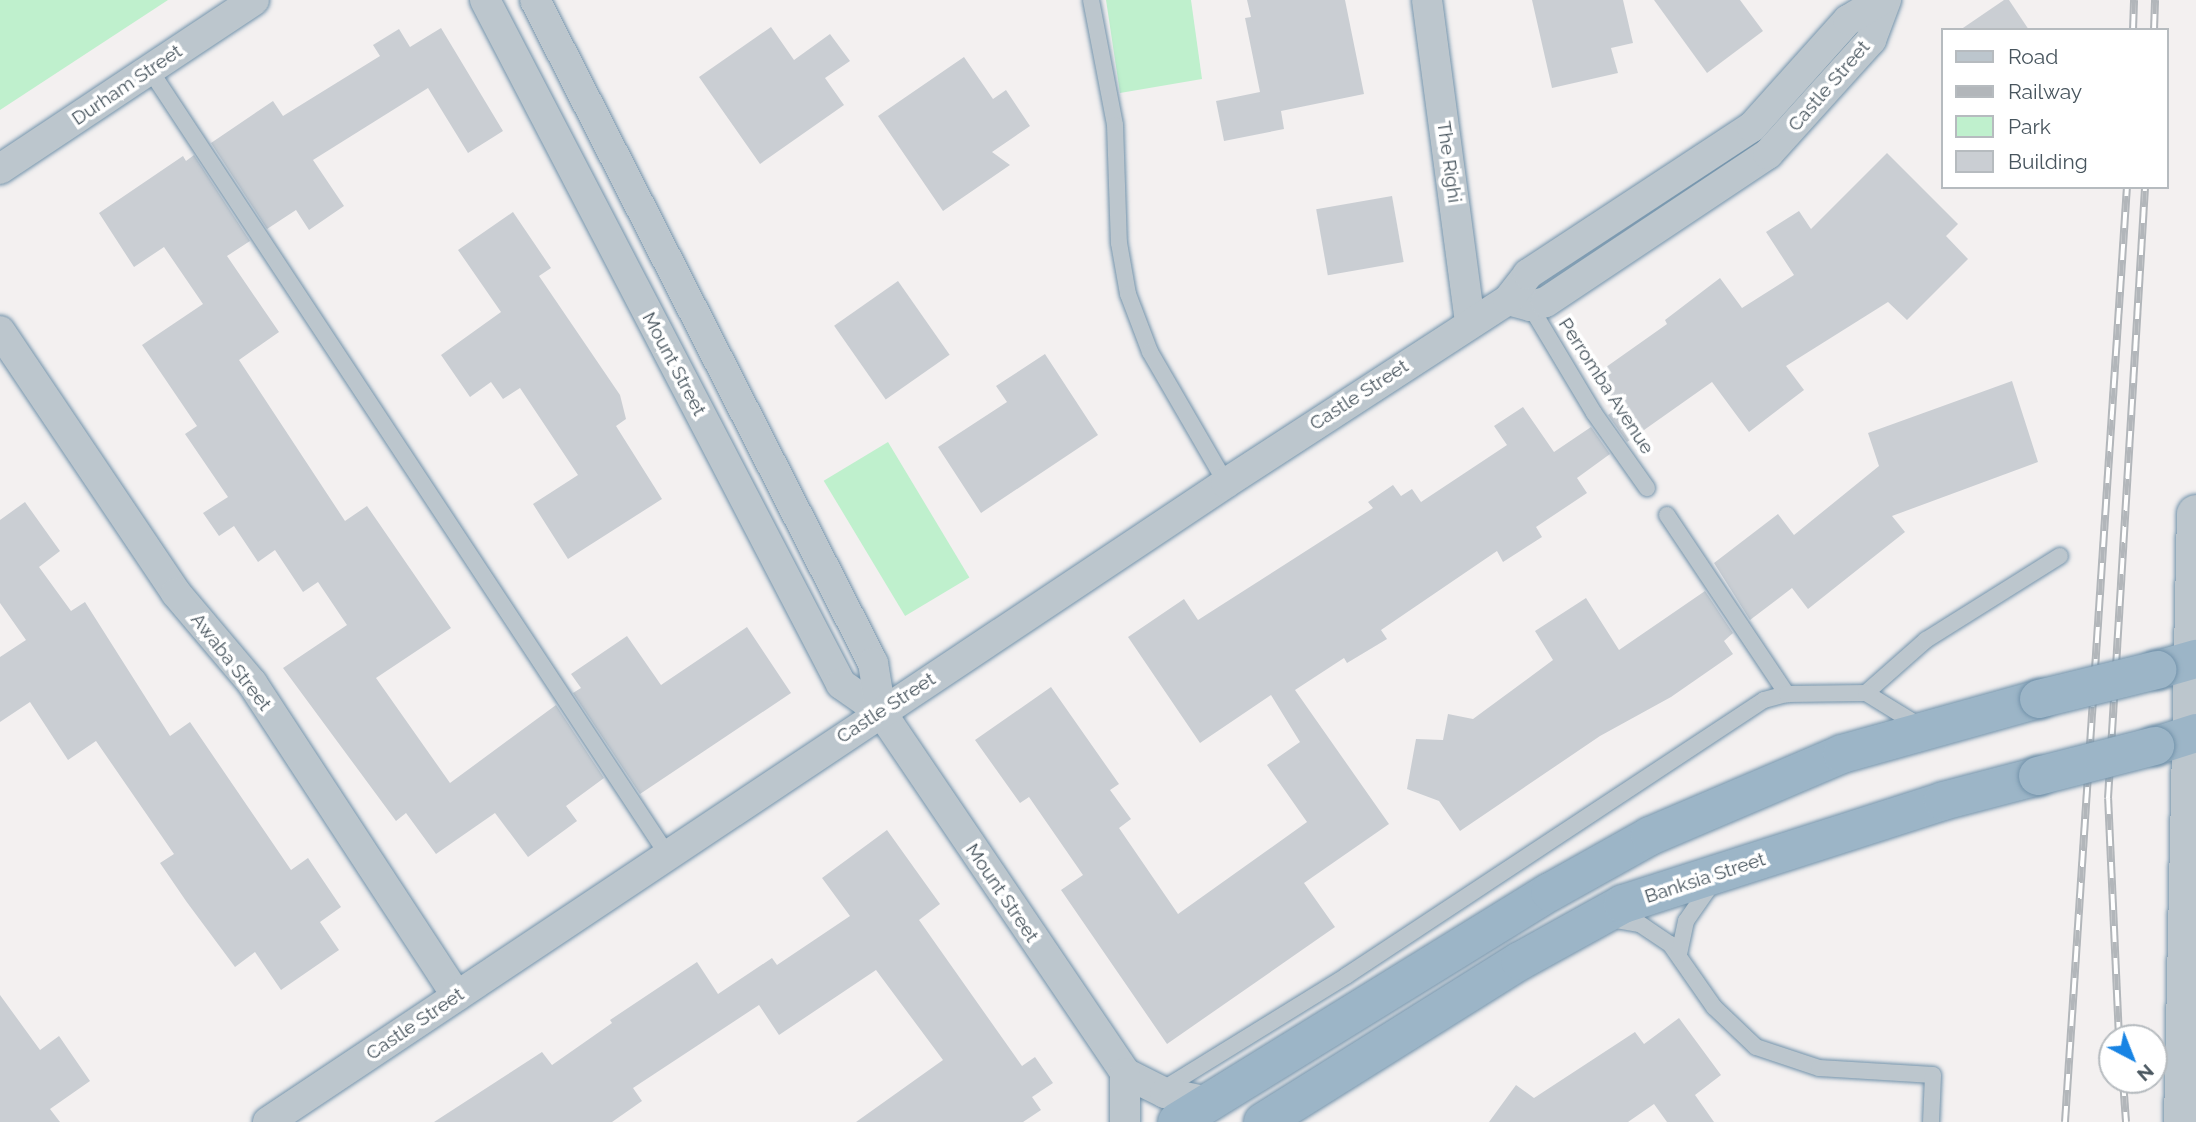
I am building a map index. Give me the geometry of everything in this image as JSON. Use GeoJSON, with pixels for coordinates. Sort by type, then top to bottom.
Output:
{"type":"FeatureCollection","features":[{"type":"Feature","properties":{"kind":"highway"},"geometry":{"type":"LineString","coordinates":[[1168,1106],[1209,1102],[1650,836],[1809,766],[1925,729],[2182,663]]}},
{"type":"Feature","properties":{"kind":"highway","name":"Banksia Street"},"geometry":{"type":"LineString","coordinates":[[1263,1122],[1589,921],[1623,904],[1943,801],[2193,734]]}},
{"type":"Feature","properties":{"kind":"street","name":"Durham Street"},"geometry":{"type":"LineString","coordinates":[[0,169],[254,0]]}},
{"type":"Feature","properties":{"kind":"street","name":"Mount Street"},"geometry":{"type":"LineString","coordinates":[[485,0],[841,684],[881,712],[1125,1073],[1168,1106]]}},
{"type":"Feature","properties":{"kind":"street","name":"Mount Street"},"geometry":{"type":"LineString","coordinates":[[536,0],[873,663],[881,712]]}},
{"type":"Feature","properties":{"kind":"street","name":"The Righi"},"geometry":{"type":"LineString","coordinates":[[1427,0],[1470,323]]}},
{"type":"Feature","properties":{"kind":"street","name":"Castle Street"},"geometry":{"type":"LineString","coordinates":[[1519,303],[1528,274],[1752,127],[1848,20],[1881,0]]}},
{"type":"Feature","properties":{"kind":"street","name":"Castle Street"},"geometry":{"type":"LineString","coordinates":[[268,1122],[1226,482],[1470,323],[1519,303],[1546,302],[1768,154],[1871,40],[1886,0]]}},
{"type":"Feature","properties":{"kind":"street","name":"Awaba Street"},"geometry":{"type":"LineString","coordinates":[[0,331],[176,593],[251,683],[457,996]]}},
{"type":"Feature","properties":{"kind":"street"},"geometry":{"type":"LineString","coordinates":[[2183,1122],[2191,977],[2193,734],[2182,663],[2196,514]]}},
{"type":"Feature","properties":{"kind":"street"},"geometry":{"type":"LineString","coordinates":[[1125,1073],[1125,1122]]}},
{"type":"Feature","properties":{"kind":"lane"},"geometry":{"type":"LineString","coordinates":[[1091,0],[1115,125],[1119,243],[1128,294],[1150,352],[1226,482]]}},
{"type":"Feature","properties":{"kind":"lane"},"geometry":{"type":"LineString","coordinates":[[150,71],[667,854]]}},
{"type":"Feature","properties":{"kind":"lane","name":"Perromba Avenue"},"geometry":{"type":"LineString","coordinates":[[1519,303],[1647,488]]}},
{"type":"Feature","properties":{"kind":"lane"},"geometry":{"type":"LineString","coordinates":[[1667,515],[1787,694]]}},
{"type":"Feature","properties":{"kind":"lane"},"geometry":{"type":"LineString","coordinates":[[1866,693],[1914,649],[2060,556]]}},
{"type":"Feature","properties":{"kind":"lane"},"geometry":{"type":"LineString","coordinates":[[1168,1106],[1346,976],[1715,729],[1764,700],[1787,694],[1866,693],[1925,729]]}},
{"type":"Feature","properties":{"kind":"lane"},"geometry":{"type":"LineString","coordinates":[[1679,954],[1686,920],[1698,900],[1728,871]]}},
{"type":"Feature","properties":{"kind":"lane"},"geometry":{"type":"LineString","coordinates":[[1589,921],[1640,924],[1679,954],[1728,1024],[1777,1058],[1819,1068],[1933,1076],[1931,1122]]}},
{"type":"Feature","properties":{"kind":"green space"},"geometry":{"type":"Polygon","coordinates":[[[0,0],[168,0],[0,110],[0,0]]]}},
{"type":"Feature","properties":{"kind":"green space"},"geometry":{"type":"Polygon","coordinates":[[[1106,0],[1191,0],[1202,79],[1120,93],[1106,0]]]}},
{"type":"Feature","properties":{"kind":"green space"},"geometry":{"type":"Polygon","coordinates":[[[888,442],[969,577],[905,616],[824,481],[888,442]]]}},
{"type":"Feature","properties":{"kind":"building"},"geometry":{"type":"Polygon","coordinates":[[[1247,0],[1345,0],[1364,94],[1281,111],[1284,129],[1224,141],[1216,101],[1260,92],[1245,18],[1251,17],[1247,0]]]}},
{"type":"Feature","properties":{"kind":"building"},"geometry":{"type":"Polygon","coordinates":[[[1532,0],[1623,0],[1633,43],[1611,48],[1618,73],[1552,88],[1532,0]]]}},
{"type":"Feature","properties":{"kind":"building"},"geometry":{"type":"Polygon","coordinates":[[[1654,0],[1740,0],[1763,31],[1707,73],[1654,0]]]}},
{"type":"Feature","properties":{"kind":"building"},"geometry":{"type":"Polygon","coordinates":[[[2004,0],[2009,0],[2028,28],[1963,28],[2004,0]]]}},
{"type":"Feature","properties":{"kind":"building"},"geometry":{"type":"Polygon","coordinates":[[[771,27],[794,60],[830,34],[850,61],[825,78],[844,105],[760,164],[699,77],[771,27]]]}},
{"type":"Feature","properties":{"kind":"building"},"geometry":{"type":"Polygon","coordinates":[[[441,28],[503,131],[468,153],[428,88],[313,160],[344,206],[309,230],[296,210],[267,229],[211,143],[273,101],[283,116],[380,56],[373,45],[399,29],[410,47],[441,28]]]}},
{"type":"Feature","properties":{"kind":"building"},"geometry":{"type":"Polygon","coordinates":[[[964,57],[993,99],[1006,90],[1030,126],[992,152],[1010,165],[943,211],[878,116],[964,57]]]}},
{"type":"Feature","properties":{"kind":"building"},"geometry":{"type":"Polygon","coordinates":[[[1887,153],[1958,224],[1946,236],[1968,259],[1907,320],[1888,302],[1786,366],[1804,390],[1749,432],[1712,382],[1627,442],[1608,415],[1615,410],[1592,377],[1667,324],[1665,320],[1720,278],[1742,308],[1794,275],[1766,232],[1799,211],[1811,229],[1887,153]]]}},
{"type":"Feature","properties":{"kind":"building"},"geometry":{"type":"Polygon","coordinates":[[[194,155],[250,241],[227,256],[279,332],[239,360],[345,521],[367,506],[451,628],[376,678],[450,783],[556,705],[604,778],[566,806],[577,821],[528,857],[495,813],[436,854],[406,813],[396,821],[283,668],[347,625],[318,582],[303,592],[275,550],[258,562],[234,526],[219,536],[203,513],[228,497],[185,434],[197,426],[142,345],[203,304],[164,247],[134,267],[99,213],[183,156],[186,161],[194,155]]]}},
{"type":"Feature","properties":{"kind":"building"},"geometry":{"type":"Polygon","coordinates":[[[1392,196],[1404,262],[1328,275],[1316,209],[1392,196]]]}},
{"type":"Feature","properties":{"kind":"building"},"geometry":{"type":"Polygon","coordinates":[[[513,212],[551,268],[539,276],[620,395],[626,419],[616,426],[662,499],[568,559],[533,504],[578,475],[520,388],[503,399],[491,382],[470,397],[441,355],[501,312],[458,250],[513,212]]]}},
{"type":"Feature","properties":{"kind":"building"},"geometry":{"type":"Polygon","coordinates":[[[898,281],[950,355],[886,399],[834,326],[898,281]]]}},
{"type":"Feature","properties":{"kind":"building"},"geometry":{"type":"Polygon","coordinates":[[[1045,354],[1098,435],[981,513],[938,447],[1007,402],[996,386],[1045,354]]]}},
{"type":"Feature","properties":{"kind":"building"},"geometry":{"type":"Polygon","coordinates":[[[2012,381],[2038,462],[1892,516],[1905,532],[1808,609],[1792,588],[1750,620],[1714,563],[1778,514],[1794,535],[1879,466],[1868,433],[2012,381]]]}},
{"type":"Feature","properties":{"kind":"building"},"geometry":{"type":"Polygon","coordinates":[[[1523,407],[1554,452],[1591,427],[1610,454],[1577,478],[1587,493],[1536,527],[1542,537],[1503,562],[1497,551],[1381,630],[1387,639],[1347,663],[1344,658],[1295,690],[1389,824],[1304,883],[1335,927],[1167,1044],[1061,890],[1083,875],[1029,797],[1020,803],[975,740],[1051,687],[1119,784],[1110,790],[1131,819],[1119,828],[1178,914],[1307,822],[1267,765],[1300,742],[1271,695],[1200,743],[1128,637],[1184,599],[1198,620],[1373,508],[1368,502],[1393,485],[1401,496],[1412,489],[1421,502],[1507,445],[1494,426],[1523,407]]]}},
{"type":"Feature","properties":{"kind":"building"},"geometry":{"type":"Polygon","coordinates":[[[25,502],[60,551],[39,567],[71,611],[85,602],[170,736],[190,722],[291,870],[308,858],[341,907],[320,922],[339,950],[281,990],[255,952],[235,967],[160,863],[174,854],[96,741],[68,760],[30,702],[0,722],[0,657],[26,640],[0,603],[0,520],[25,502]]]}},
{"type":"Feature","properties":{"kind":"building"},"geometry":{"type":"Polygon","coordinates":[[[1705,591],[1733,633],[1724,641],[1733,654],[1671,697],[1600,736],[1460,831],[1439,801],[1407,789],[1416,739],[1443,740],[1448,714],[1473,719],[1553,660],[1535,631],[1586,598],[1619,650],[1705,591]]]}},
{"type":"Feature","properties":{"kind":"building"},"geometry":{"type":"Polygon","coordinates":[[[747,627],[791,693],[640,794],[573,693],[581,688],[571,674],[627,636],[661,685],[747,627]]]}},
{"type":"Feature","properties":{"kind":"building"},"geometry":{"type":"Polygon","coordinates":[[[887,830],[940,904],[919,920],[1022,1066],[1035,1057],[1053,1083],[1032,1097],[1041,1110],[1023,1122],[856,1122],[943,1060],[876,970],[779,1035],[759,1005],[633,1088],[642,1101],[612,1122],[434,1122],[542,1052],[552,1065],[612,1023],[610,1020],[697,962],[718,994],[772,958],[777,965],[850,916],[822,878],[887,830]]]}},
{"type":"Feature","properties":{"kind":"building"},"geometry":{"type":"Polygon","coordinates":[[[0,995],[40,1050],[59,1036],[90,1081],[50,1109],[60,1122],[0,1122],[0,995]]]}},
{"type":"Feature","properties":{"kind":"building"},"geometry":{"type":"Polygon","coordinates":[[[1679,1018],[1721,1075],[1695,1095],[1714,1122],[1667,1122],[1654,1104],[1628,1122],[1489,1122],[1516,1085],[1534,1098],[1635,1032],[1644,1044],[1679,1018]]]}},
{"type":"Feature","properties":{"kind":"railway"},"geometry":{"type":"LineString","coordinates":[[2133,28],[2134,0]]}},
{"type":"Feature","properties":{"kind":"railway"},"geometry":{"type":"LineString","coordinates":[[2154,28],[2155,0]]}},
{"type":"Feature","properties":{"kind":"railway"},"geometry":{"type":"LineString","coordinates":[[2065,1122],[2127,189]]}},
{"type":"Feature","properties":{"kind":"railway"},"geometry":{"type":"LineString","coordinates":[[2118,1024],[2108,798],[2145,189]]}},
{"type":"Feature","properties":{"kind":"railway"},"geometry":{"type":"LineString","coordinates":[[2124,1094],[2126,1122]]}}]}
